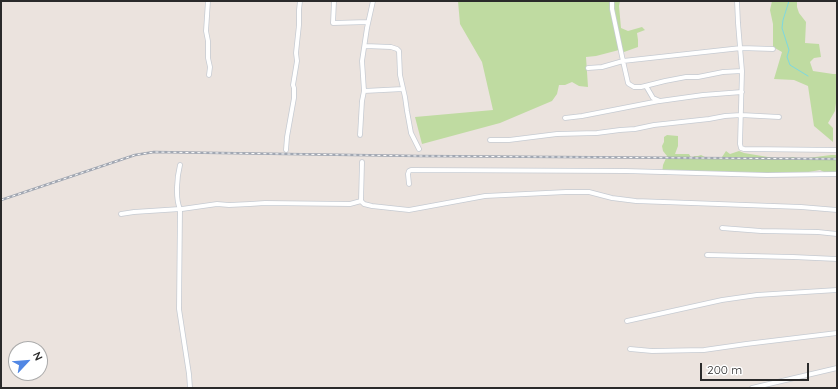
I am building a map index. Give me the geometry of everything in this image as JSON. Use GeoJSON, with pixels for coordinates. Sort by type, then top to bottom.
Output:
{"type":"FeatureCollection","features":[{"type":"Feature","properties":{"kind":"street"},"geometry":{"type":"LineString","coordinates":[[208,1],[206,31],[210,67],[209,75]]}},
{"type":"Feature","properties":{"kind":"street"},"geometry":{"type":"LineString","coordinates":[[286,150],[294,98],[293,85],[297,61],[296,53],[300,1]]}},
{"type":"Feature","properties":{"kind":"street"},"geometry":{"type":"LineString","coordinates":[[334,1],[333,23],[368,22]]}},
{"type":"Feature","properties":{"kind":"street"},"geometry":{"type":"LineString","coordinates":[[360,135],[364,92],[362,61],[373,1]]}},
{"type":"Feature","properties":{"kind":"street"},"geometry":{"type":"LineString","coordinates":[[612,1],[612,9],[629,84],[636,87],[646,86],[686,77],[698,77],[723,72],[742,71]]}},
{"type":"Feature","properties":{"kind":"street"},"geometry":{"type":"LineString","coordinates":[[737,1],[742,71],[741,148],[837,150]]}},
{"type":"Feature","properties":{"kind":"street"},"geometry":{"type":"LineString","coordinates":[[365,46],[391,47],[398,50],[400,75],[411,133],[419,149]]}},
{"type":"Feature","properties":{"kind":"street"},"geometry":{"type":"LineString","coordinates":[[588,68],[602,67],[623,61],[741,48],[773,49]]}},
{"type":"Feature","properties":{"kind":"street"},"geometry":{"type":"LineString","coordinates":[[646,86],[653,98],[660,101]]}},
{"type":"Feature","properties":{"kind":"street"},"geometry":{"type":"LineString","coordinates":[[364,92],[403,89]]}},
{"type":"Feature","properties":{"kind":"street"},"geometry":{"type":"LineString","coordinates":[[565,118],[660,101],[703,95],[742,92]]}},
{"type":"Feature","properties":{"kind":"street"},"geometry":{"type":"LineString","coordinates":[[490,140],[508,140],[562,134],[597,133],[726,116],[741,115],[779,117]]}},
{"type":"Feature","properties":{"kind":"street"},"geometry":{"type":"LineString","coordinates":[[361,201],[362,162]]}},
{"type":"Feature","properties":{"kind":"street"},"geometry":{"type":"LineString","coordinates":[[180,165],[177,190],[178,205],[180,209],[178,309],[190,388]]}},
{"type":"Feature","properties":{"kind":"street"},"geometry":{"type":"LineString","coordinates":[[409,184],[408,174],[411,170],[605,171],[767,175],[837,174]]}},
{"type":"Feature","properties":{"kind":"street"},"geometry":{"type":"LineString","coordinates":[[361,201],[364,204],[372,206],[409,210],[485,196],[589,192],[612,198],[636,201],[801,207],[837,210]]}},
{"type":"Feature","properties":{"kind":"street"},"geometry":{"type":"LineString","coordinates":[[121,214],[182,210],[217,204],[350,204],[361,201]]}},
{"type":"Feature","properties":{"kind":"street"},"geometry":{"type":"LineString","coordinates":[[722,228],[753,231],[818,232],[837,234]]}},
{"type":"Feature","properties":{"kind":"street"},"geometry":{"type":"LineString","coordinates":[[707,255],[837,259]]}},
{"type":"Feature","properties":{"kind":"street"},"geometry":{"type":"LineString","coordinates":[[627,321],[722,300],[757,295],[837,290]]}},
{"type":"Feature","properties":{"kind":"street"},"geometry":{"type":"LineString","coordinates":[[630,349],[652,351],[704,350],[837,333]]}},
{"type":"Feature","properties":{"kind":"street"},"geometry":{"type":"LineString","coordinates":[[752,388],[837,368]]}},
{"type":"Feature","properties":{"kind":"green space"},"geometry":{"type":"Polygon","coordinates":[[[458,1],[620,1],[621,28],[628,31],[642,27],[645,30],[637,33],[638,47],[624,52],[619,50],[586,57],[588,87],[579,86],[572,82],[565,85],[559,85],[557,94],[552,101],[500,123],[422,144],[415,117],[493,110],[482,62],[460,24],[458,1]]]}},
{"type":"Feature","properties":{"kind":"green space"},"geometry":{"type":"Polygon","coordinates":[[[772,1],[797,1],[799,13],[806,22],[805,43],[819,44],[821,57],[814,58],[810,62],[813,71],[837,74],[835,111],[828,123],[833,128],[833,142],[814,126],[808,86],[794,80],[774,79],[782,52],[773,47],[773,24],[770,10],[772,1]]]}},
{"type":"Feature","properties":{"kind":"green space"},"geometry":{"type":"Polygon","coordinates":[[[667,135],[678,136],[678,146],[675,154],[689,154],[692,159],[694,156],[701,155],[707,158],[722,157],[726,151],[730,154],[739,151],[780,159],[793,157],[800,159],[837,155],[837,173],[824,172],[820,170],[803,173],[666,175],[662,174],[663,165],[667,156],[663,151],[662,146],[664,137],[667,135]]]}},
{"type":"Feature","properties":{"kind":"waterway"},"geometry":{"type":"LineString","coordinates":[[789,1],[782,28],[789,50],[787,57],[790,65],[808,76]]}},
{"type":"Feature","properties":{"kind":"railway"},"geometry":{"type":"LineString","coordinates":[[1,200],[135,155],[154,152],[419,156],[837,159]]}}]}
